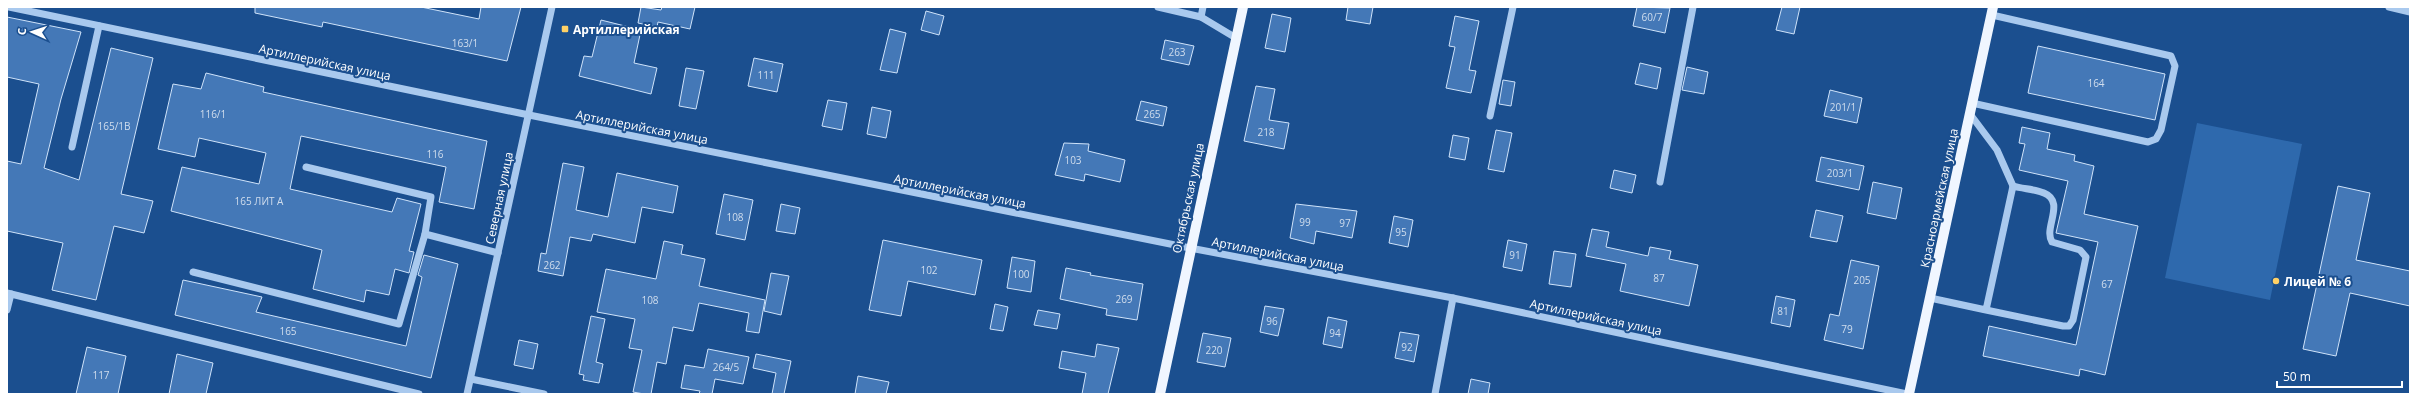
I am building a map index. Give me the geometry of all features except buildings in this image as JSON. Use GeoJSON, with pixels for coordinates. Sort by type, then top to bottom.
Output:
{"type":"FeatureCollection","features":[{"type":"Feature","properties":{"kind":"main road","name":"Октябрьская улица"},"geometry":{"type":"LineString","coordinates":[[1160,394],[1190,248],[1243,7]]}},
{"type":"Feature","properties":{"kind":"main road","name":"Красноармейская улица"},"geometry":{"type":"LineString","coordinates":[[1908,394],[1992,11]]}},
{"type":"Feature","properties":{"kind":"street","name":"Артиллерийская улица"},"geometry":{"type":"LineString","coordinates":[[9,7],[529,116],[1190,248],[1454,298],[1908,394]]}},
{"type":"Feature","properties":{"kind":"street","name":"Северная улица"},"geometry":{"type":"LineString","coordinates":[[467,394],[552,7]]}},
{"type":"Feature","properties":{"kind":"street"},"geometry":{"type":"LineString","coordinates":[[1158,7],[1201,16],[1236,38]]}},
{"type":"Feature","properties":{"kind":"street"},"geometry":{"type":"LineString","coordinates":[[1201,16],[1203,7]]}},
{"type":"Feature","properties":{"kind":"street"},"geometry":{"type":"LineString","coordinates":[[1490,116],[1513,7]]}},
{"type":"Feature","properties":{"kind":"street"},"geometry":{"type":"LineString","coordinates":[[1660,182],[1693,7]]}},
{"type":"Feature","properties":{"kind":"street"},"geometry":{"type":"LineString","coordinates":[[2389,7],[2410,12]]}},
{"type":"Feature","properties":{"kind":"street"},"geometry":{"type":"LineString","coordinates":[[1971,108],[2148,142],[2159,135],[2173,74],[2175,63],[2171,56],[2167,53],[1992,11]]}},
{"type":"Feature","properties":{"kind":"street"},"geometry":{"type":"LineString","coordinates":[[72,147],[99,26]]}},
{"type":"Feature","properties":{"kind":"street"},"geometry":{"type":"LineString","coordinates":[[1971,108],[1997,150],[2013,186],[1986,310]]}},
{"type":"Feature","properties":{"kind":"street"},"geometry":{"type":"LineString","coordinates":[[193,272],[399,324],[425,234],[431,197],[306,167]]}},
{"type":"Feature","properties":{"kind":"street"},"geometry":{"type":"LineString","coordinates":[[1930,298],[2069,326],[2073,320],[2086,261],[2085,255],[2080,250],[2055,244],[2050,239],[2054,208],[2048,196],[2013,186]]}},
{"type":"Feature","properties":{"kind":"street"},"geometry":{"type":"LineString","coordinates":[[425,234],[498,253]]}},
{"type":"Feature","properties":{"kind":"street"},"geometry":{"type":"LineString","coordinates":[[7,310],[9,294],[419,394]]}},
{"type":"Feature","properties":{"kind":"street"},"geometry":{"type":"LineString","coordinates":[[1435,394],[1454,298]]}},
{"type":"Feature","properties":{"kind":"street"},"geometry":{"type":"LineString","coordinates":[[470,379],[544,394]]}},
{"type":"Feature","properties":{"kind":"shaded area"},"geometry":{"type":"Polygon","coordinates":[[[2197,123],[2302,144],[2270,300],[2165,278],[2197,123]]]}},
{"type":"Feature","properties":{"kind":"place","name":"Артиллерийская"},"geometry":{"type":"Point","coordinates":[565,29]}},
{"type":"Feature","properties":{"kind":"place","name":"Лицей № 6"},"geometry":{"type":"Point","coordinates":[2276,281]}}]}
